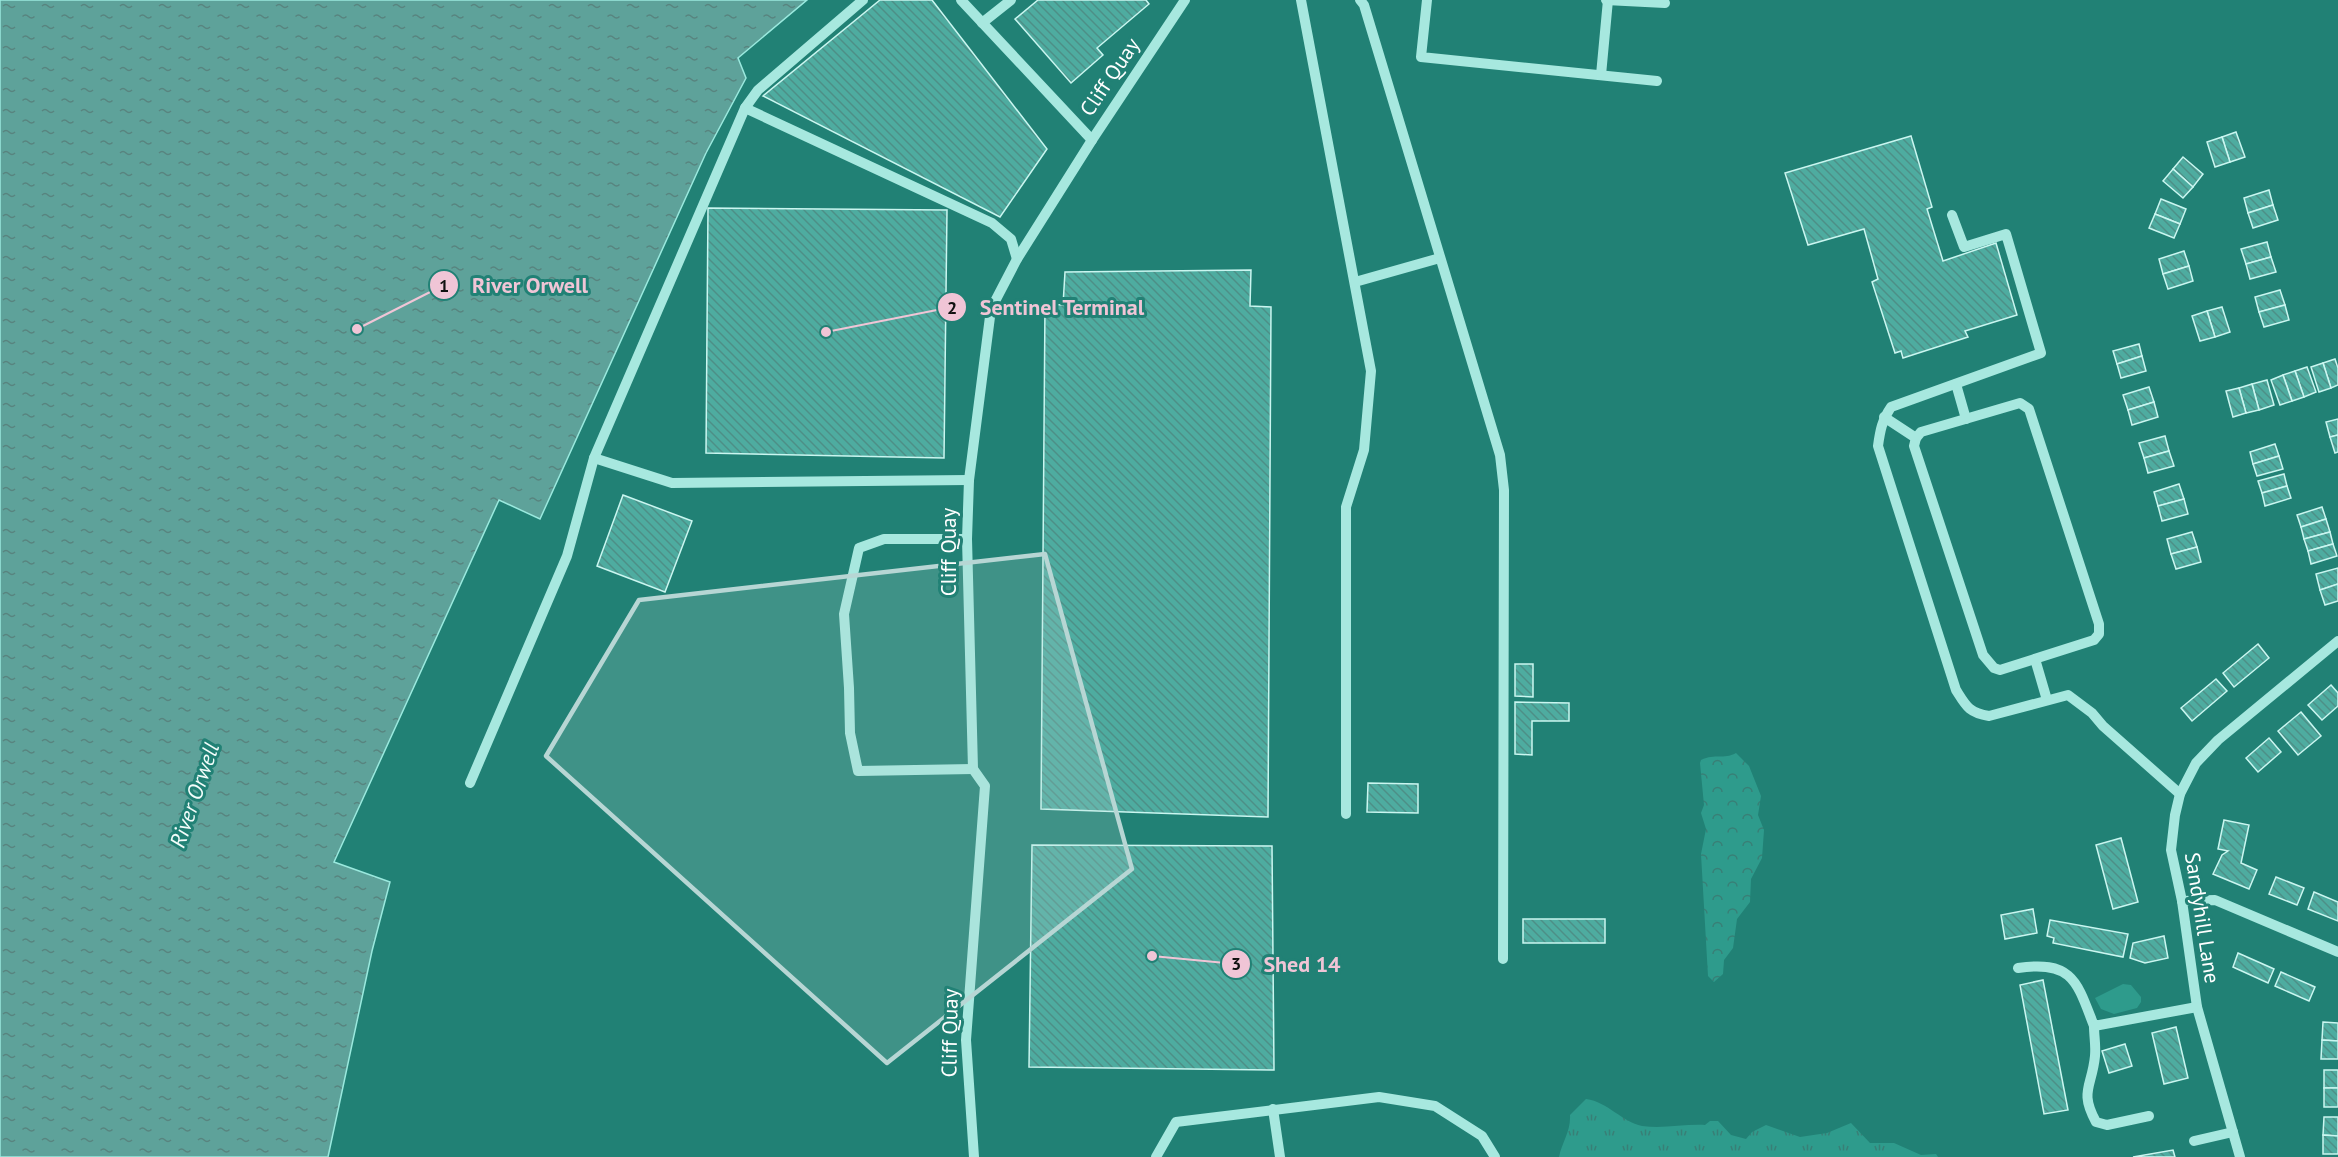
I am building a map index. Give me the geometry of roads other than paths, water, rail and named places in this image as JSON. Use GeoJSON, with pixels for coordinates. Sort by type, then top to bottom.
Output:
{"type":"FeatureCollection","features":[{"type":"Feature","properties":{"kind":"street"},"geometry":{"type":"LineString","coordinates":[[470,783],[567,556],[594,459],[745,108],[758,90],[864,0]]}},
{"type":"Feature","properties":{"kind":"street"},"geometry":{"type":"LineString","coordinates":[[961,0],[1092,140]]}},
{"type":"Feature","properties":{"kind":"street"},"geometry":{"type":"LineString","coordinates":[[982,23],[1011,0]]}},
{"type":"Feature","properties":{"kind":"street","name":"Cliff Quay"},"geometry":{"type":"LineString","coordinates":[[974,1157],[966,1040],[985,786],[973,770],[967,539],[969,480],[991,309],[1017,259],[1092,140],[1185,0]]}},
{"type":"Feature","properties":{"kind":"street"},"geometry":{"type":"LineString","coordinates":[[1301,0],[1371,371],[1364,450],[1346,507],[1346,813]]}},
{"type":"Feature","properties":{"kind":"street"},"geometry":{"type":"LineString","coordinates":[[1360,0],[1500,455],[1504,490],[1503,959]]}},
{"type":"Feature","properties":{"kind":"street"},"geometry":{"type":"LineString","coordinates":[[1427,0],[1421,57],[1657,81]]}},
{"type":"Feature","properties":{"kind":"street"},"geometry":{"type":"LineString","coordinates":[[1600,75],[1607,0],[1665,3]]}},
{"type":"Feature","properties":{"kind":"street"},"geometry":{"type":"LineString","coordinates":[[745,108],[992,223],[1011,239],[1017,259]]}},
{"type":"Feature","properties":{"kind":"street"},"geometry":{"type":"LineString","coordinates":[[1952,215],[1964,247],[2006,234],[2041,353],[1891,407],[1884,417],[1878,446],[1956,690],[1966,706],[1976,714],[1989,716],[2068,695],[2076,699],[2180,794]]}},
{"type":"Feature","properties":{"kind":"street"},"geometry":{"type":"LineString","coordinates":[[1355,282],[1440,258]]}},
{"type":"Feature","properties":{"kind":"street"},"geometry":{"type":"LineString","coordinates":[[1956,384],[1966,419]]}},
{"type":"Feature","properties":{"kind":"street"},"geometry":{"type":"LineString","coordinates":[[2020,403],[2029,409],[2099,624],[2099,634],[2094,640],[2000,670],[1994,668],[1983,656],[1914,446],[1916,438],[1922,432],[2020,403]]}},
{"type":"Feature","properties":{"kind":"street"},"geometry":{"type":"LineString","coordinates":[[1884,417],[1916,438]]}},
{"type":"Feature","properties":{"kind":"street"},"geometry":{"type":"LineString","coordinates":[[594,459],[672,483],[969,480]]}},
{"type":"Feature","properties":{"kind":"street"},"geometry":{"type":"LineString","coordinates":[[967,539],[884,539],[859,548],[844,614],[850,733],[858,771],[973,770]]}},
{"type":"Feature","properties":{"kind":"street","name":"Sandyhill Lane"},"geometry":{"type":"LineString","coordinates":[[2240,1157],[2196,1007],[2182,901],[2170,850],[2180,794],[2196,763],[2218,740],[2338,641]]}},
{"type":"Feature","properties":{"kind":"street"},"geometry":{"type":"LineString","coordinates":[[2035,659],[2047,700]]}},
{"type":"Feature","properties":{"kind":"street"},"geometry":{"type":"LineString","coordinates":[[2182,901],[2215,900],[2338,952]]}},
{"type":"Feature","properties":{"kind":"street"},"geometry":{"type":"LineString","coordinates":[[2018,968],[2041,965],[2055,967],[2072,978],[2080,989],[2094,1026],[2095,1056],[2086,1095],[2088,1107],[2096,1122],[2107,1125],[2149,1116]]}},
{"type":"Feature","properties":{"kind":"street"},"geometry":{"type":"LineString","coordinates":[[2094,1026],[2196,1007]]}},
{"type":"Feature","properties":{"kind":"street"},"geometry":{"type":"LineString","coordinates":[[1156,1157],[1176,1122],[1379,1097],[1435,1106],[1482,1136],[1495,1157]]}},
{"type":"Feature","properties":{"kind":"street"},"geometry":{"type":"LineString","coordinates":[[1273,1109],[1280,1157]]}},
{"type":"Feature","properties":{"kind":"street"},"geometry":{"type":"LineString","coordinates":[[2194,1141],[2233,1132]]}},
{"type":"Feature","properties":{"kind":"water"},"geometry":{"type":"Polygon","coordinates":[[[0,0],[807,0],[738,58],[746,78],[706,153],[540,519],[499,500],[334,862],[390,882],[372,951],[328,1157],[0,1157],[0,0]]]}},
{"type":"Feature","properties":{"kind":"place","name":"River Orwell"},"geometry":{"type":"Point","coordinates":[357,329]}},
{"type":"Feature","properties":{"kind":"place","name":"Sentinel Terminal"},"geometry":{"type":"Point","coordinates":[826,332]}},
{"type":"Feature","properties":{"kind":"place","name":"Shed 14"},"geometry":{"type":"Point","coordinates":[1152,956]}}]}
